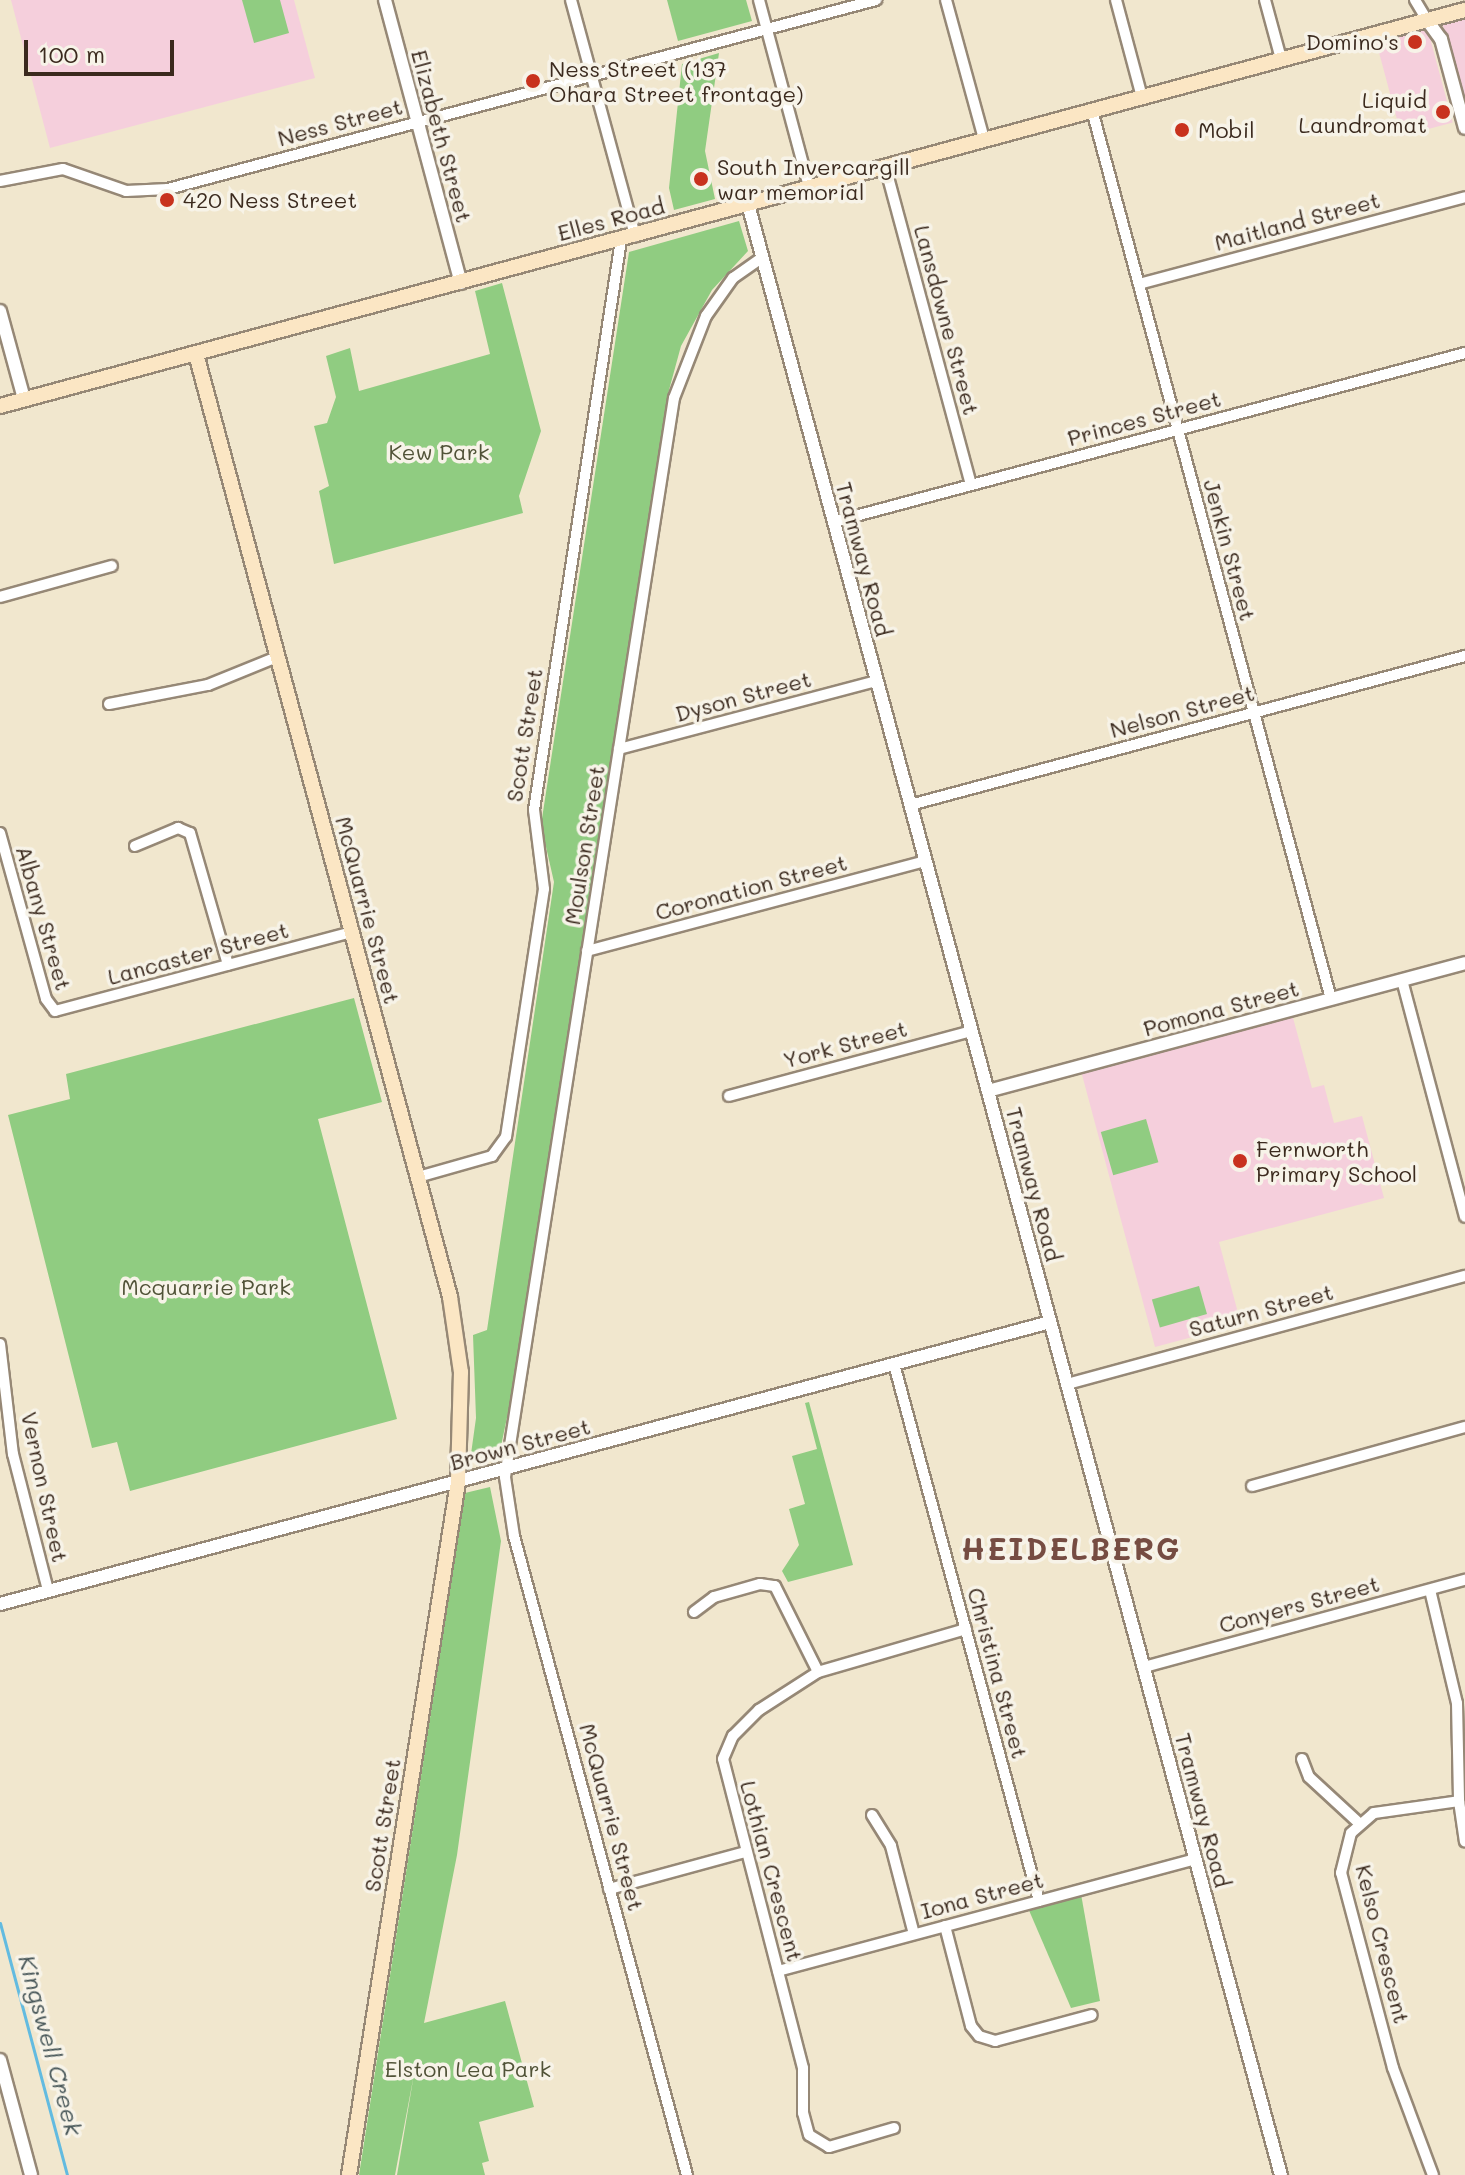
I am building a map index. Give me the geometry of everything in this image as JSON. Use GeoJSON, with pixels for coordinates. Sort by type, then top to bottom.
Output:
{"type":"FeatureCollection","features":[{"type":"Feature","properties":{"kind":"main road","name":"Elles Road"},"geometry":{"type":"LineString","coordinates":[[0,406],[1465,10]]}},
{"type":"Feature","properties":{"kind":"main road","name":"McQuarrie Street"},"geometry":{"type":"LineString","coordinates":[[196,354],[459,1340],[458,1482]]}},
{"type":"Feature","properties":{"kind":"main road","name":"Scott Street"},"geometry":{"type":"LineString","coordinates":[[349,2175],[458,1482]]}},
{"type":"Feature","properties":{"kind":"street","name":"Elizabeth Street"},"geometry":{"type":"LineString","coordinates":[[385,0],[461,283]]}},
{"type":"Feature","properties":{"kind":"street"},"geometry":{"type":"LineString","coordinates":[[571,0],[592,77],[628,238]]}},
{"type":"Feature","properties":{"kind":"street"},"geometry":{"type":"LineString","coordinates":[[759,0],[809,187]]}},
{"type":"Feature","properties":{"kind":"street","name":"Ness Street"},"geometry":{"type":"LineString","coordinates":[[0,181],[63,169],[126,191],[147,193],[876,0]]}},
{"type":"Feature","properties":{"kind":"street"},"geometry":{"type":"LineString","coordinates":[[946,0],[984,139]]}},
{"type":"Feature","properties":{"kind":"street"},"geometry":{"type":"LineString","coordinates":[[1116,0],[1142,97]]}},
{"type":"Feature","properties":{"kind":"street"},"geometry":{"type":"LineString","coordinates":[[1265,0],[1281,59]]}},
{"type":"Feature","properties":{"kind":"street"},"geometry":{"type":"LineString","coordinates":[[1415,0],[1441,39],[1465,128]]}},
{"type":"Feature","properties":{"kind":"street","name":"Jenkin Street"},"geometry":{"type":"LineString","coordinates":[[1092,110],[1331,999]]}},
{"type":"Feature","properties":{"kind":"street","name":"Lansdowne Street"},"geometry":{"type":"LineString","coordinates":[[885,166],[971,485]]}},
{"type":"Feature","properties":{"kind":"street","name":"Maitland Street"},"geometry":{"type":"LineString","coordinates":[[1139,284],[1465,197]]}},
{"type":"Feature","properties":{"kind":"street","name":"Tramway Road"},"geometry":{"type":"LineString","coordinates":[[748,204],[1281,2175]]}},
{"type":"Feature","properties":{"kind":"street","name":"Scott Street"},"geometry":{"type":"LineString","coordinates":[[418,1177],[492,1156],[506,1137],[544,889],[534,810],[628,238]]}},
{"type":"Feature","properties":{"kind":"street","name":"Moulson Street"},"geometry":{"type":"LineString","coordinates":[[506,1468],[674,398],[706,316],[733,278],[762,258]]}},
{"type":"Feature","properties":{"kind":"street"},"geometry":{"type":"LineString","coordinates":[[0,311],[24,399]]}},
{"type":"Feature","properties":{"kind":"street","name":"Princes Street"},"geometry":{"type":"LineString","coordinates":[[833,522],[1465,353]]}},
{"type":"Feature","properties":{"kind":"street"},"geometry":{"type":"LineString","coordinates":[[0,597],[112,566]]}},
{"type":"Feature","properties":{"kind":"street","name":"Nelson Street"},"geometry":{"type":"LineString","coordinates":[[910,805],[1465,656]]}},
{"type":"Feature","properties":{"kind":"street"},"geometry":{"type":"LineString","coordinates":[[109,704],[208,685],[277,657]]}},
{"type":"Feature","properties":{"kind":"street","name":"Dyson Street"},"geometry":{"type":"LineString","coordinates":[[619,749],[876,681]]}},
{"type":"Feature","properties":{"kind":"street"},"geometry":{"type":"LineString","coordinates":[[135,846],[178,828],[190,833],[228,965]]}},
{"type":"Feature","properties":{"kind":"street","name":"Albany Street"},"geometry":{"type":"LineString","coordinates":[[0,833],[46,999],[55,1011]]}},
{"type":"Feature","properties":{"kind":"street","name":"Coronation Street"},"geometry":{"type":"LineString","coordinates":[[587,951],[925,861]]}},
{"type":"Feature","properties":{"kind":"street","name":"Lancaster Street"},"geometry":{"type":"LineString","coordinates":[[55,1011],[351,932]]}},
{"type":"Feature","properties":{"kind":"street","name":"Pomona Street"},"geometry":{"type":"LineString","coordinates":[[988,1091],[1465,963]]}},
{"type":"Feature","properties":{"kind":"street"},"geometry":{"type":"LineString","coordinates":[[1402,980],[1465,1217]]}},
{"type":"Feature","properties":{"kind":"street","name":"York Street"},"geometry":{"type":"LineString","coordinates":[[729,1096],[971,1031]]}},
{"type":"Feature","properties":{"kind":"street","name":"Saturn Street"},"geometry":{"type":"LineString","coordinates":[[1067,1384],[1465,1276]]}},
{"type":"Feature","properties":{"kind":"street","name":"Brown Street"},"geometry":{"type":"LineString","coordinates":[[0,1604],[1050,1322]]}},
{"type":"Feature","properties":{"kind":"street","name":"Vernon Street"},"geometry":{"type":"LineString","coordinates":[[0,1344],[13,1454],[48,1590]]}},
{"type":"Feature","properties":{"kind":"street","name":"Christina Street"},"geometry":{"type":"LineString","coordinates":[[894,1364],[1039,1901]]}},
{"type":"Feature","properties":{"kind":"street"},"geometry":{"type":"LineString","coordinates":[[1252,1486],[1465,1427]]}},
{"type":"Feature","properties":{"kind":"street","name":"McQuarrie Street"},"geometry":{"type":"LineString","coordinates":[[506,1468],[514,1536],[687,2175]]}},
{"type":"Feature","properties":{"kind":"street","name":"Conyers Street"},"geometry":{"type":"LineString","coordinates":[[1144,1667],[1465,1580]]}},
{"type":"Feature","properties":{"kind":"street"},"geometry":{"type":"LineString","coordinates":[[694,1612],[714,1597],[760,1584],[775,1586],[818,1672]]}},
{"type":"Feature","properties":{"kind":"street"},"geometry":{"type":"LineString","coordinates":[[1430,1590],[1455,1691],[1462,1753],[1459,1801],[1465,1842]]}},
{"type":"Feature","properties":{"kind":"street","name":"Lothian Crescent"},"geometry":{"type":"LineString","coordinates":[[894,2128],[829,2147],[812,2140],[803,2113],[803,2068],[723,1771],[726,1748],[759,1710],[818,1672],[966,1629]]}},
{"type":"Feature","properties":{"kind":"street"},"geometry":{"type":"LineString","coordinates":[[1302,1759],[1309,1777],[1360,1824],[1386,1808],[1459,1801]]}},
{"type":"Feature","properties":{"kind":"street"},"geometry":{"type":"LineString","coordinates":[[872,1815],[891,1846],[914,1934]]}},
{"type":"Feature","properties":{"kind":"street","name":"Kelso Crescent"},"geometry":{"type":"LineString","coordinates":[[1360,1824],[1346,1843],[1341,1873],[1396,2079],[1433,2175]]}},
{"type":"Feature","properties":{"kind":"street"},"geometry":{"type":"LineString","coordinates":[[609,1889],[745,1852]]}},
{"type":"Feature","properties":{"kind":"street","name":"Iona Street"},"geometry":{"type":"LineString","coordinates":[[778,1971],[1195,1859]]}},
{"type":"Feature","properties":{"kind":"street"},"geometry":{"type":"LineString","coordinates":[[945,1926],[971,2026],[979,2036],[995,2041],[1092,2015]]}},
{"type":"Feature","properties":{"kind":"street"},"geometry":{"type":"LineString","coordinates":[[0,2060],[31,2175]]}},
{"type":"Feature","properties":{"kind":"shaded area"},"geometry":{"type":"Polygon","coordinates":[[[11,0],[294,0],[315,78],[50,148],[11,0]]]}},
{"type":"Feature","properties":{"kind":"shaded area"},"geometry":{"type":"Polygon","coordinates":[[[1465,16],[1465,107],[1442,22],[1465,16]]]}},
{"type":"Feature","properties":{"kind":"shaded area"},"geometry":{"type":"Polygon","coordinates":[[[1426,23],[1453,122],[1401,136],[1375,37],[1426,23]]]}},
{"type":"Feature","properties":{"kind":"shaded area","name":"Fernworth Primary School"},"geometry":{"type":"Polygon","coordinates":[[[1292,1014],[1312,1088],[1324,1085],[1334,1123],[1362,1116],[1384,1198],[1219,1242],[1241,1324],[1155,1347],[1081,1071],[1292,1014]]]}},
{"type":"Feature","properties":{"kind":"green space"},"geometry":{"type":"Polygon","coordinates":[[[242,0],[280,0],[289,33],[254,43],[242,0]]]}},
{"type":"Feature","properties":{"kind":"green space"},"geometry":{"type":"Polygon","coordinates":[[[667,0],[746,0],[752,21],[678,41],[667,0]]]}},
{"type":"Feature","properties":{"kind":"green space"},"geometry":{"type":"Polygon","coordinates":[[[719,53],[705,151],[715,199],[674,210],[669,188],[682,64],[719,53]]]}},
{"type":"Feature","properties":{"kind":"green space"},"geometry":{"type":"Polygon","coordinates":[[[739,221],[748,251],[712,290],[681,346],[669,390],[517,1370],[501,1446],[471,1454],[476,1418],[473,1335],[487,1330],[554,882],[541,825],[629,252],[739,221]]]}},
{"type":"Feature","properties":{"kind":"green space","name":"Kew Park"},"geometry":{"type":"Polygon","coordinates":[[[502,283],[541,431],[519,496],[523,513],[334,564],[319,491],[329,486],[314,426],[327,423],[336,397],[326,356],[350,348],[359,391],[490,354],[475,291],[502,283]]]}},
{"type":"Feature","properties":{"kind":"green space","name":"Mcquarrie Park"},"geometry":{"type":"Polygon","coordinates":[[[354,998],[382,1102],[318,1119],[397,1419],[130,1491],[117,1442],[92,1448],[8,1115],[70,1099],[66,1074],[354,998]]]}},
{"type":"Feature","properties":{"kind":"green space"},"geometry":{"type":"Polygon","coordinates":[[[1146,1119],[1158,1162],[1113,1175],[1101,1132],[1146,1119]]]}},
{"type":"Feature","properties":{"kind":"green space"},"geometry":{"type":"Polygon","coordinates":[[[1199,1286],[1207,1314],[1160,1327],[1152,1300],[1199,1286]]]}},
{"type":"Feature","properties":{"kind":"green space"},"geometry":{"type":"Polygon","coordinates":[[[809,1402],[853,1565],[788,1582],[782,1571],[799,1545],[789,1509],[805,1504],[792,1456],[817,1449],[805,1403],[809,1402]]]}},
{"type":"Feature","properties":{"kind":"green space","name":"Elston Lea Park"},"geometry":{"type":"Polygon","coordinates":[[[490,1487],[501,1541],[457,1855],[424,2023],[505,2001],[534,2107],[479,2122],[489,2161],[482,2163],[485,2175],[397,2175],[414,2074],[395,2175],[359,2175],[465,1493],[490,1487]]]}},
{"type":"Feature","properties":{"kind":"green space"},"geometry":{"type":"Polygon","coordinates":[[[1081,1894],[1100,2001],[1071,2008],[1028,1908],[1081,1894]]]}},
{"type":"Feature","properties":{"kind":"waterway","name":"Kingswell Creek"},"geometry":{"type":"LineString","coordinates":[[0,1923],[67,2175]]}},
{"type":"Feature","properties":{"kind":"place","name":"Domino's"},"geometry":{"type":"Point","coordinates":[1415,42]}},
{"type":"Feature","properties":{"kind":"place","name":"Ness Street (137 Ohara Street frontage)"},"geometry":{"type":"Point","coordinates":[533,81]}},
{"type":"Feature","properties":{"kind":"place","name":"Liquid Laundromat"},"geometry":{"type":"Point","coordinates":[1443,112]}},
{"type":"Feature","properties":{"kind":"place","name":"Mobil"},"geometry":{"type":"Point","coordinates":[1182,130]}},
{"type":"Feature","properties":{"kind":"place","name":"South Invercargill war memorial"},"geometry":{"type":"Point","coordinates":[701,179]}},
{"type":"Feature","properties":{"kind":"place","name":"420 Ness Street"},"geometry":{"type":"Point","coordinates":[167,200]}},
{"type":"Feature","properties":{"kind":"place","name":"Fernworth Primary School"},"geometry":{"type":"Point","coordinates":[1240,1161]}},
{"type":"Feature","properties":{"kind":"district","name":"HEIDELBERG"},"geometry":{"type":"Point","coordinates":[1071,1548]}}]}
